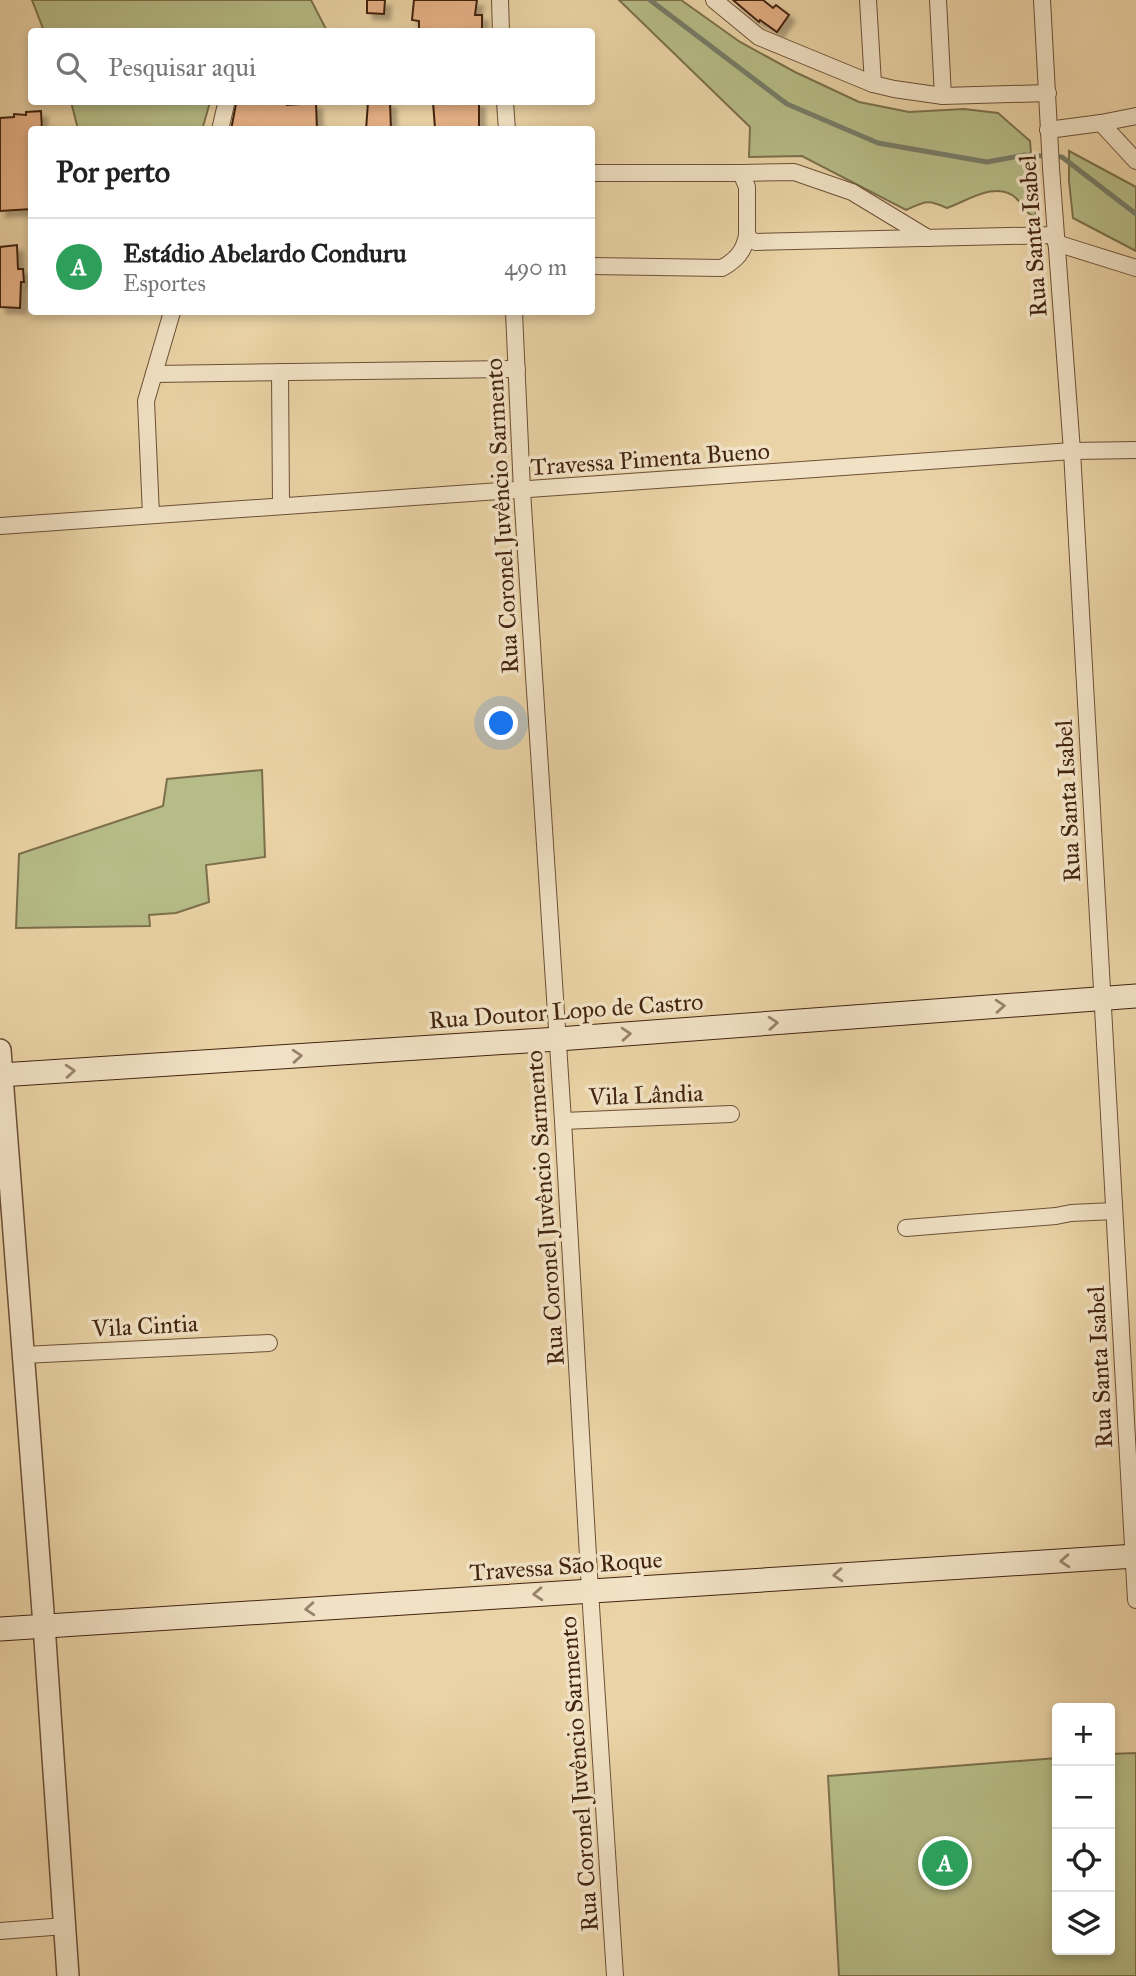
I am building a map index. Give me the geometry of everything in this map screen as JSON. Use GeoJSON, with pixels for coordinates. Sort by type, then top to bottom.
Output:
{"type":"FeatureCollection","features":[{"type":"Feature","properties":{"kind":"main road","name":"Rua Doutor Lopo de Castro"},"geometry":{"type":"LineString","coordinates":[[1,1075],[558,1039],[1136,996]]}},
{"type":"Feature","properties":{"kind":"main road","name":"Travessa São Roque"},"geometry":{"type":"LineString","coordinates":[[0,1629],[1135,1556]]}},
{"type":"Feature","properties":{"kind":"street"},"geometry":{"type":"LineString","coordinates":[[500,0],[501,28]]}},
{"type":"Feature","properties":{"kind":"street"},"geometry":{"type":"LineString","coordinates":[[714,0],[760,37],[873,84],[943,96],[1048,93]]}},
{"type":"Feature","properties":{"kind":"street"},"geometry":{"type":"LineString","coordinates":[[868,0],[873,84]]}},
{"type":"Feature","properties":{"kind":"street"},"geometry":{"type":"LineString","coordinates":[[938,0],[943,96]]}},
{"type":"Feature","properties":{"kind":"street","name":"Rua Santa Isabel"},"geometry":{"type":"LineString","coordinates":[[1042,0],[1051,168],[1072,451],[1136,1600]]}},
{"type":"Feature","properties":{"kind":"street"},"geometry":{"type":"LineString","coordinates":[[221,126],[226,105]]}},
{"type":"Feature","properties":{"kind":"street"},"geometry":{"type":"LineString","coordinates":[[505,105],[507,126]]}},
{"type":"Feature","properties":{"kind":"street"},"geometry":{"type":"LineString","coordinates":[[1049,137],[1136,116]]}},
{"type":"Feature","properties":{"kind":"street"},"geometry":{"type":"LineString","coordinates":[[1101,123],[1136,161]]}},
{"type":"Feature","properties":{"kind":"street"},"geometry":{"type":"LineString","coordinates":[[595,173],[794,172],[852,192],[928,238]]}},
{"type":"Feature","properties":{"kind":"street"},"geometry":{"type":"LineString","coordinates":[[595,266],[722,268],[736,261],[747,235],[747,187],[741,173]]}},
{"type":"Feature","properties":{"kind":"street"},"geometry":{"type":"LineString","coordinates":[[747,235],[751,240],[765,242],[928,238],[1056,239],[1136,268]]}},
{"type":"Feature","properties":{"kind":"street"},"geometry":{"type":"LineString","coordinates":[[151,515],[146,401],[171,315]]}},
{"type":"Feature","properties":{"kind":"street","name":"Rua Coronel Juvêncio Sarmento"},"geometry":{"type":"LineString","coordinates":[[514,315],[522,491],[564,1121],[615,1976]]}},
{"type":"Feature","properties":{"kind":"street"},"geometry":{"type":"LineString","coordinates":[[154,374],[517,369]]}},
{"type":"Feature","properties":{"kind":"street"},"geometry":{"type":"LineString","coordinates":[[280,372],[281,505]]}},
{"type":"Feature","properties":{"kind":"street","name":"Travessa Pimenta Bueno"},"geometry":{"type":"LineString","coordinates":[[0,526],[1072,451],[1136,450]]}},
{"type":"Feature","properties":{"kind":"street"},"geometry":{"type":"LineString","coordinates":[[0,1050],[68,1976]]}},
{"type":"Feature","properties":{"kind":"street","name":"Vila Lândia"},"geometry":{"type":"LineString","coordinates":[[564,1121],[731,1114]]}},
{"type":"Feature","properties":{"kind":"street"},"geometry":{"type":"LineString","coordinates":[[906,1228],[1114,1211]]}},
{"type":"Feature","properties":{"kind":"street","name":"Vila Cintia"},"geometry":{"type":"LineString","coordinates":[[23,1355],[270,1343]]}},
{"type":"Feature","properties":{"kind":"street"},"geometry":{"type":"LineString","coordinates":[[0,1931],[65,1926]]}},
{"type":"Feature","properties":{"kind":"green space"},"geometry":{"type":"Polygon","coordinates":[[[32,0],[311,0],[325,28],[43,28],[32,0]]]}},
{"type":"Feature","properties":{"kind":"green space"},"geometry":{"type":"Polygon","coordinates":[[[619,0],[681,0],[740,42],[859,102],[909,112],[964,109],[998,113],[1030,141],[1036,217],[1016,198],[1000,191],[991,191],[947,208],[926,202],[906,210],[802,156],[749,157],[750,127],[619,0]]]}},
{"type":"Feature","properties":{"kind":"green space"},"geometry":{"type":"Polygon","coordinates":[[[72,105],[209,105],[203,126],[77,126],[72,105]]]}},
{"type":"Feature","properties":{"kind":"green space"},"geometry":{"type":"Polygon","coordinates":[[[1069,151],[1136,187],[1136,251],[1073,218],[1069,151]]]}},
{"type":"Feature","properties":{"kind":"green space"},"geometry":{"type":"Polygon","coordinates":[[[262,770],[265,857],[206,865],[209,902],[176,913],[149,915],[150,926],[16,928],[19,854],[163,806],[167,779],[262,770]]]}},
{"type":"Feature","properties":{"kind":"green space"},"geometry":{"type":"Polygon","coordinates":[[[1136,1753],[1136,1976],[839,1976],[828,1776],[1052,1758],[1052,1955],[1115,1955],[1115,1754],[1136,1753]]]}},
{"type":"Feature","properties":{"kind":"building"},"geometry":{"type":"Polygon","coordinates":[[[367,0],[385,0],[384,14],[367,13],[367,0]]]}},
{"type":"Feature","properties":{"kind":"building"},"geometry":{"type":"Polygon","coordinates":[[[414,0],[477,0],[475,15],[482,15],[482,28],[419,28],[419,21],[412,20],[414,0]]]}},
{"type":"Feature","properties":{"kind":"building"},"geometry":{"type":"Polygon","coordinates":[[[733,0],[763,0],[773,8],[776,5],[789,15],[777,32],[760,20],[759,22],[733,0]]]}},
{"type":"Feature","properties":{"kind":"building"},"geometry":{"type":"Polygon","coordinates":[[[236,105],[316,105],[317,126],[232,126],[236,105]]]}},
{"type":"Feature","properties":{"kind":"building"},"geometry":{"type":"Polygon","coordinates":[[[368,105],[390,105],[391,126],[366,126],[368,105]]]}},
{"type":"Feature","properties":{"kind":"building"},"geometry":{"type":"Polygon","coordinates":[[[433,105],[479,105],[479,126],[435,126],[433,105]]]}},
{"type":"Feature","properties":{"kind":"building"},"geometry":{"type":"Polygon","coordinates":[[[41,111],[42,126],[28,126],[28,209],[0,211],[0,118],[14,117],[14,114],[26,115],[26,112],[41,111]]]}},
{"type":"Feature","properties":{"kind":"building"},"geometry":{"type":"Polygon","coordinates":[[[17,245],[18,269],[23,269],[24,282],[21,282],[20,308],[0,307],[0,247],[17,245]]]}},
{"type":"Feature","properties":{"kind":"waterway"},"geometry":{"type":"LineString","coordinates":[[650,0],[787,104],[878,143],[987,162],[1025,155],[1062,157],[1136,214]]}},
{"type":"Feature","properties":{"kind":"place","name":"Estádio Abelardo Conduru"},"geometry":{"type":"Point","coordinates":[945,1863]}}]}
